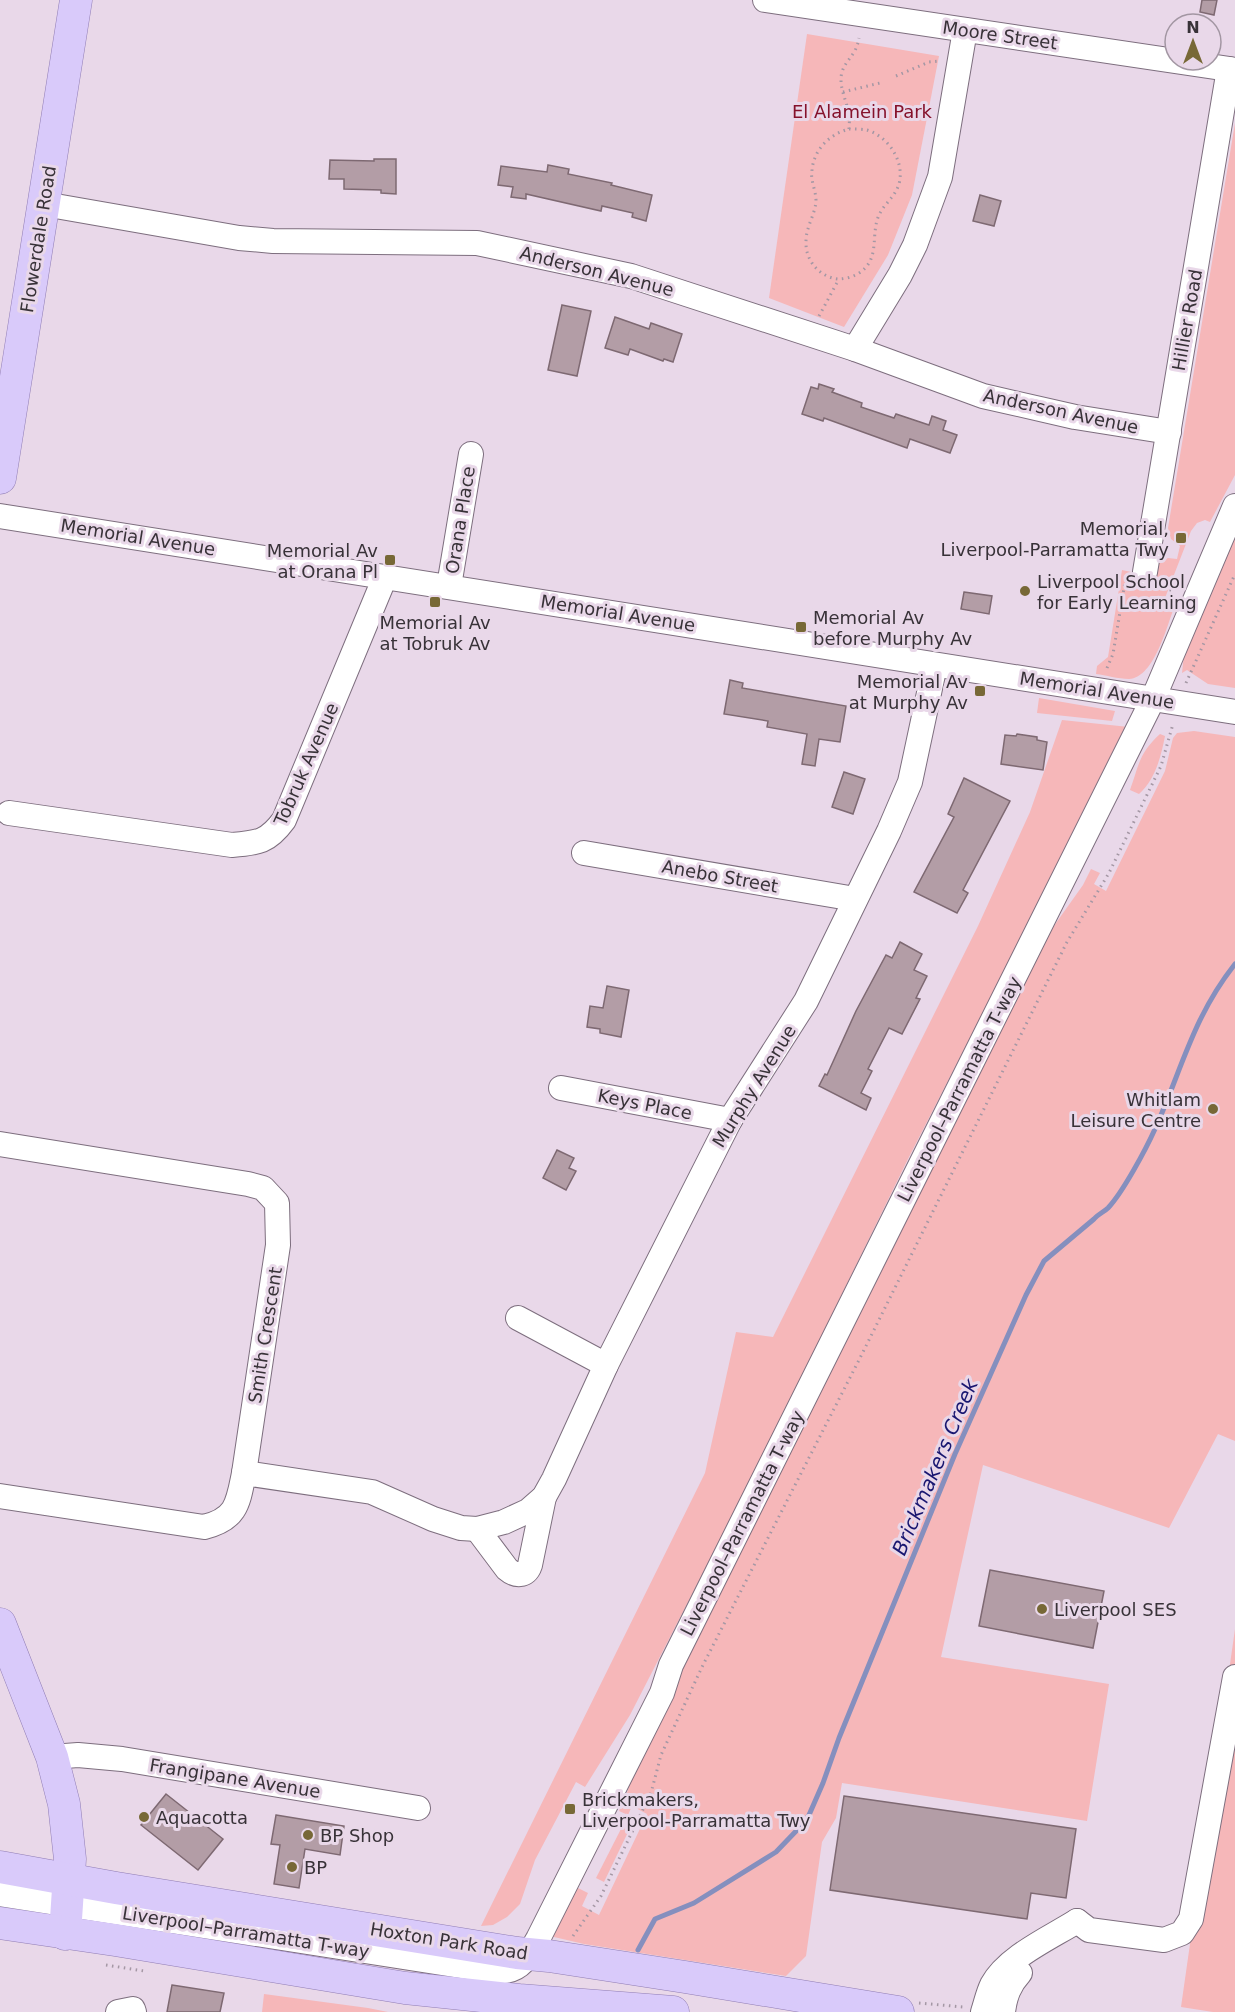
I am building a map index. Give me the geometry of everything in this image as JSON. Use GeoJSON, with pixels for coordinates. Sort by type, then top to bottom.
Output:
{"type":"FeatureCollection","features":[{"type":"Feature","properties":{"kind":"main road","name":"Flowerdale Road"},"geometry":{"type":"LineString","coordinates":[[0,478],[76,0]]}},
{"type":"Feature","properties":{"kind":"main road"},"geometry":{"type":"LineString","coordinates":[[0,1624],[52,1757],[64,1804],[70,1850],[67,1906]]}},
{"type":"Feature","properties":{"kind":"main road","name":"Hoxton Park Road"},"geometry":{"type":"LineString","coordinates":[[0,1867],[67,1906],[428,1990],[528,2001],[673,2012]]}},
{"type":"Feature","properties":{"kind":"main road","name":"Hoxton Park Road"},"geometry":{"type":"LineString","coordinates":[[0,1923],[67,1906],[549,1956],[898,2012]]}},
{"type":"Feature","properties":{"kind":"street","name":"Moore Street"},"geometry":{"type":"LineString","coordinates":[[765,0],[1232,69]]}},
{"type":"Feature","properties":{"kind":"street"},"geometry":{"type":"LineString","coordinates":[[855,349],[900,275],[915,245],[940,177],[965,30]]}},
{"type":"Feature","properties":{"kind":"street","name":"Hillier Road"},"geometry":{"type":"LineString","coordinates":[[1141,580],[1232,69]]}},
{"type":"Feature","properties":{"kind":"street","name":"Anderson Avenue"},"geometry":{"type":"LineString","coordinates":[[44,204],[215,234],[273,241],[477,243],[631,276],[855,349],[983,396],[1075,417],[1168,432]]}},
{"type":"Feature","properties":{"kind":"street","name":"Orana Place"},"geometry":{"type":"LineString","coordinates":[[449,586],[471,454]]}},
{"type":"Feature","properties":{"kind":"street","name":"Liverpool–Parramatta T-way"},"geometry":{"type":"LineString","coordinates":[[515,1953],[662,1693],[671,1665],[1153,699],[1235,506]]}},
{"type":"Feature","properties":{"kind":"street","name":"Memorial Avenue"},"geometry":{"type":"LineString","coordinates":[[0,516],[1235,712]]}},
{"type":"Feature","properties":{"kind":"street","name":"Tobruk Avenue"},"geometry":{"type":"LineString","coordinates":[[9,813],[232,845],[266,840],[275,833],[284,820],[385,577]]}},
{"type":"Feature","properties":{"kind":"street","name":"Murphy Avenue"},"geometry":{"type":"LineString","coordinates":[[477,1529],[507,1569],[513,1574],[525,1573],[530,1565],[544,1497],[606,1365],[730,1120],[806,1001],[910,782],[935,665]]}},
{"type":"Feature","properties":{"kind":"street","name":"Anebo Street"},"geometry":{"type":"LineString","coordinates":[[584,853],[855,899]]}},
{"type":"Feature","properties":{"kind":"street","name":"Keys Place"},"geometry":{"type":"LineString","coordinates":[[561,1088],[730,1120]]}},
{"type":"Feature","properties":{"kind":"street","name":"Smith Crescent"},"geometry":{"type":"LineString","coordinates":[[0,1143],[263,1188],[277,1203],[278,1245],[244,1473],[238,1503],[233,1513],[225,1519],[204,1527],[0,1496]]}},
{"type":"Feature","properties":{"kind":"street"},"geometry":{"type":"LineString","coordinates":[[518,1318],[606,1365]]}},
{"type":"Feature","properties":{"kind":"street","name":"Murphy Avenue"},"geometry":{"type":"LineString","coordinates":[[244,1473],[372,1492],[448,1525],[461,1528],[477,1529],[504,1522],[528,1511],[544,1497]]}},
{"type":"Feature","properties":{"kind":"street"},"geometry":{"type":"LineString","coordinates":[[1077,1921],[1089,1930],[1164,1940],[1182,1933],[1191,1919],[1235,1677]]}},
{"type":"Feature","properties":{"kind":"street","name":"Frangipane Avenue"},"geometry":{"type":"LineString","coordinates":[[52,1757],[78,1755],[122,1759],[418,1808]]}},
{"type":"Feature","properties":{"kind":"street"},"geometry":{"type":"LineString","coordinates":[[0,1894],[67,1906]]}},
{"type":"Feature","properties":{"kind":"street"},"geometry":{"type":"LineString","coordinates":[[983,2012],[992,1986],[1008,1966],[1029,1950],[1077,1921]]}},
{"type":"Feature","properties":{"kind":"street"},"geometry":{"type":"LineString","coordinates":[[1003,2012],[1006,1994],[1012,1982],[1055,1946],[1077,1921]]}},
{"type":"Feature","properties":{"kind":"street"},"geometry":{"type":"LineString","coordinates":[[118,2012],[133,2009],[134,2012]]}},
{"type":"Feature","properties":{"kind":"path"},"geometry":{"type":"LineString","coordinates":[[849,129],[849,114],[843,92],[842,73],[845,65],[855,54],[859,38]]}},
{"type":"Feature","properties":{"kind":"path"},"geometry":{"type":"LineString","coordinates":[[896,76],[929,62],[950,60]]}},
{"type":"Feature","properties":{"kind":"path"},"geometry":{"type":"LineString","coordinates":[[843,92],[880,83]]}},
{"type":"Feature","properties":{"kind":"path"},"geometry":{"type":"LineString","coordinates":[[849,129],[866,130],[879,136],[888,144],[897,162],[899,182],[895,193],[878,217],[872,260],[858,274],[839,279],[828,277],[817,270],[807,252],[806,241],[816,201],[812,169],[815,157],[829,138],[849,129]]}},
{"type":"Feature","properties":{"kind":"path"},"geometry":{"type":"LineString","coordinates":[[810,334],[839,279]]}},
{"type":"Feature","properties":{"kind":"path"},"geometry":{"type":"LineString","coordinates":[[1186,683],[1235,574]]}},
{"type":"Feature","properties":{"kind":"path"},"geometry":{"type":"LineString","coordinates":[[1107,668],[1113,654],[1125,582],[1141,580],[1174,591]]}},
{"type":"Feature","properties":{"kind":"path"},"geometry":{"type":"LineString","coordinates":[[572,1937],[601,1896],[651,1793],[661,1755],[702,1666],[860,1358],[1067,942],[1109,873],[1161,766],[1173,725]]}},
{"type":"Feature","properties":{"kind":"green space","name":"El Alamein Park"},"geometry":{"type":"Polygon","coordinates":[[[807,34],[939,56],[912,195],[888,255],[844,327],[769,298],[807,34]]]}},
{"type":"Feature","properties":{"kind":"green space"},"geometry":{"type":"Polygon","coordinates":[[[1235,123],[1235,475],[1210,522],[1205,520],[1197,523],[1191,531],[1165,598],[1176,602],[1153,659],[1138,676],[1129,679],[1096,674],[1097,666],[1108,657],[1122,570],[1136,573],[1135,579],[1150,582],[1156,564],[1168,558],[1177,559],[1180,546],[1171,539],[1168,528],[1235,123]]]}},
{"type":"Feature","properties":{"kind":"green space"},"geometry":{"type":"Polygon","coordinates":[[[1235,534],[1235,688],[1208,684],[1187,670],[1182,673],[1184,654],[1235,534]]]}},
{"type":"Feature","properties":{"kind":"green space"},"geometry":{"type":"Polygon","coordinates":[[[1039,698],[1115,711],[1112,721],[1037,713],[1039,698]]]}},
{"type":"Feature","properties":{"kind":"green space"},"geometry":{"type":"Polygon","coordinates":[[[1062,720],[1129,727],[908,1159],[760,1462],[630,1715],[585,1787],[576,1782],[535,1860],[520,1904],[507,1917],[493,1925],[481,1926],[705,1473],[736,1332],[773,1337],[978,926],[1030,812],[1062,720]]]}},
{"type":"Feature","properties":{"kind":"green space"},"geometry":{"type":"Polygon","coordinates":[[[1194,731],[1235,737],[1235,1441],[1218,1434],[1169,1528],[983,1465],[941,1657],[1109,1684],[1087,1821],[842,1783],[836,1818],[822,1842],[806,1956],[786,1976],[584,1944],[554,1937],[548,1932],[578,1888],[588,1893],[582,1906],[599,1915],[647,1814],[632,1806],[628,1815],[619,1811],[640,1750],[1051,930],[1083,885],[1091,869],[1100,873],[1094,884],[1106,891],[1165,771],[1173,738],[1177,733],[1194,731]]]}},
{"type":"Feature","properties":{"kind":"green space"},"geometry":{"type":"Polygon","coordinates":[[[1160,734],[1165,736],[1159,760],[1149,782],[1139,794],[1130,790],[1138,766],[1148,747],[1160,734]]]}},
{"type":"Feature","properties":{"kind":"green space"},"geometry":{"type":"Polygon","coordinates":[[[1235,1629],[1235,2012],[1213,2012],[1181,2007],[1235,1629]]]}},
{"type":"Feature","properties":{"kind":"green space"},"geometry":{"type":"Polygon","coordinates":[[[623,1825],[630,1828],[604,1882],[596,1878],[623,1825]]]}},
{"type":"Feature","properties":{"kind":"green space"},"geometry":{"type":"Polygon","coordinates":[[[264,1994],[368,2008],[388,2012],[262,2012],[264,1994]]]}},
{"type":"Feature","properties":{"kind":"building"},"geometry":{"type":"Polygon","coordinates":[[[1202,0],[1217,0],[1215,12],[1200,12],[1202,0]]]}},
{"type":"Feature","properties":{"kind":"building"},"geometry":{"type":"Polygon","coordinates":[[[374,159],[396,159],[396,194],[381,193],[381,190],[344,189],[344,179],[329,179],[330,160],[374,161],[374,159]]]}},
{"type":"Feature","properties":{"kind":"building"},"geometry":{"type":"Polygon","coordinates":[[[548,165],[569,169],[568,174],[612,183],[611,185],[652,195],[646,221],[632,217],[633,213],[602,206],[601,211],[526,194],[526,199],[511,197],[513,187],[498,185],[501,166],[547,172],[548,165]]]}},
{"type":"Feature","properties":{"kind":"building"},"geometry":{"type":"Polygon","coordinates":[[[980,195],[1001,201],[994,226],[973,221],[980,195]]]}},
{"type":"Feature","properties":{"kind":"building"},"geometry":{"type":"Polygon","coordinates":[[[562,305],[591,311],[577,376],[548,370],[562,305]]]}},
{"type":"Feature","properties":{"kind":"building"},"geometry":{"type":"Polygon","coordinates":[[[615,317],[649,329],[651,323],[682,334],[673,362],[664,359],[663,361],[630,349],[628,355],[605,348],[615,317]]]}},
{"type":"Feature","properties":{"kind":"building"},"geometry":{"type":"Polygon","coordinates":[[[819,384],[834,389],[832,392],[862,403],[861,407],[894,418],[896,414],[929,425],[932,416],[946,421],[943,430],[957,435],[950,453],[910,439],[907,448],[824,418],[823,421],[802,414],[811,387],[818,389],[819,384]]]}},
{"type":"Feature","properties":{"kind":"building"},"geometry":{"type":"Polygon","coordinates":[[[964,592],[992,596],[989,614],[961,609],[964,592]]]}},
{"type":"Feature","properties":{"kind":"building"},"geometry":{"type":"Polygon","coordinates":[[[730,680],[743,683],[742,688],[846,706],[840,742],[819,739],[815,766],[802,764],[807,734],[767,727],[768,721],[724,714],[730,680]]]}},
{"type":"Feature","properties":{"kind":"building"},"geometry":{"type":"Polygon","coordinates":[[[1017,734],[1037,737],[1037,740],[1047,742],[1043,770],[1001,764],[1005,735],[1016,736],[1017,734]]]}},
{"type":"Feature","properties":{"kind":"building"},"geometry":{"type":"Polygon","coordinates":[[[844,772],[865,779],[853,814],[832,807],[844,772]]]}},
{"type":"Feature","properties":{"kind":"building"},"geometry":{"type":"Polygon","coordinates":[[[964,778],[1010,801],[963,890],[968,893],[957,913],[914,892],[954,817],[948,814],[964,778]]]}},
{"type":"Feature","properties":{"kind":"building"},"geometry":{"type":"Polygon","coordinates":[[[900,942],[922,954],[914,970],[927,976],[916,998],[920,999],[902,1034],[889,1028],[868,1069],[872,1071],[861,1093],[871,1098],[866,1110],[819,1086],[825,1074],[827,1075],[856,1011],[886,955],[892,958],[900,942]]]}},
{"type":"Feature","properties":{"kind":"building"},"geometry":{"type":"Polygon","coordinates":[[[607,986],[629,990],[621,1037],[600,1033],[600,1029],[587,1027],[590,1006],[603,1008],[607,986]]]}},
{"type":"Feature","properties":{"kind":"building"},"geometry":{"type":"Polygon","coordinates":[[[557,1150],[574,1158],[569,1168],[576,1171],[566,1190],[543,1178],[557,1150]]]}},
{"type":"Feature","properties":{"kind":"building","name":"Liverpool SES"},"geometry":{"type":"Polygon","coordinates":[[[990,1570],[1104,1591],[1093,1648],[979,1626],[990,1570]]]}},
{"type":"Feature","properties":{"kind":"building"},"geometry":{"type":"Polygon","coordinates":[[[166,1794],[223,1839],[198,1870],[141,1825],[166,1794]]]}},
{"type":"Feature","properties":{"kind":"building"},"geometry":{"type":"Polygon","coordinates":[[[844,1796],[1076,1829],[1066,1898],[1031,1893],[1027,1919],[830,1890],[844,1796]]]}},
{"type":"Feature","properties":{"kind":"building","name":"BP Shop"},"geometry":{"type":"Polygon","coordinates":[[[276,1815],[344,1826],[340,1855],[305,1849],[299,1888],[274,1884],[280,1845],[271,1844],[276,1815]]]}},
{"type":"Feature","properties":{"kind":"building"},"geometry":{"type":"Polygon","coordinates":[[[172,1985],[224,1993],[220,2012],[167,2012],[172,1985]]]}},
{"type":"Feature","properties":{"kind":"waterway","name":"Brickmakers Creek"},"geometry":{"type":"LineString","coordinates":[[638,1950],[655,1919],[694,1903],[776,1852],[809,1815],[955,1454],[1026,1295],[1044,1261],[1108,1208],[1127,1181],[1155,1129],[1198,1024],[1235,964]]}},
{"type":"Feature","properties":{"kind":"place","name":"Memorial, Liverpool-Parramatta Twy"},"geometry":{"type":"Point","coordinates":[1181,538]}},
{"type":"Feature","properties":{"kind":"place","name":"Memorial Av at Orana Pl"},"geometry":{"type":"Point","coordinates":[390,560]}},
{"type":"Feature","properties":{"kind":"place","name":"Liverpool School for Early Learning"},"geometry":{"type":"Point","coordinates":[1025,591]}},
{"type":"Feature","properties":{"kind":"place","name":"Memorial Av at Tobruk Av"},"geometry":{"type":"Point","coordinates":[435,602]}},
{"type":"Feature","properties":{"kind":"place","name":"Memorial Av before Murphy Av"},"geometry":{"type":"Point","coordinates":[801,627]}},
{"type":"Feature","properties":{"kind":"place","name":"Memorial Av at Murphy Av"},"geometry":{"type":"Point","coordinates":[980,691]}},
{"type":"Feature","properties":{"kind":"place","name":"Whitlam Leisure Centre"},"geometry":{"type":"Point","coordinates":[1213,1109]}},
{"type":"Feature","properties":{"kind":"place","name":"Liverpool SES"},"geometry":{"type":"Point","coordinates":[1042,1609]}},
{"type":"Feature","properties":{"kind":"place","name":"Brickmakers, Liverpool-Parramatta Twy"},"geometry":{"type":"Point","coordinates":[570,1809]}},
{"type":"Feature","properties":{"kind":"place","name":"Aquacotta"},"geometry":{"type":"Point","coordinates":[144,1817]}},
{"type":"Feature","properties":{"kind":"place","name":"BP Shop"},"geometry":{"type":"Point","coordinates":[308,1835]}},
{"type":"Feature","properties":{"kind":"place","name":"BP"},"geometry":{"type":"Point","coordinates":[292,1867]}}]}
